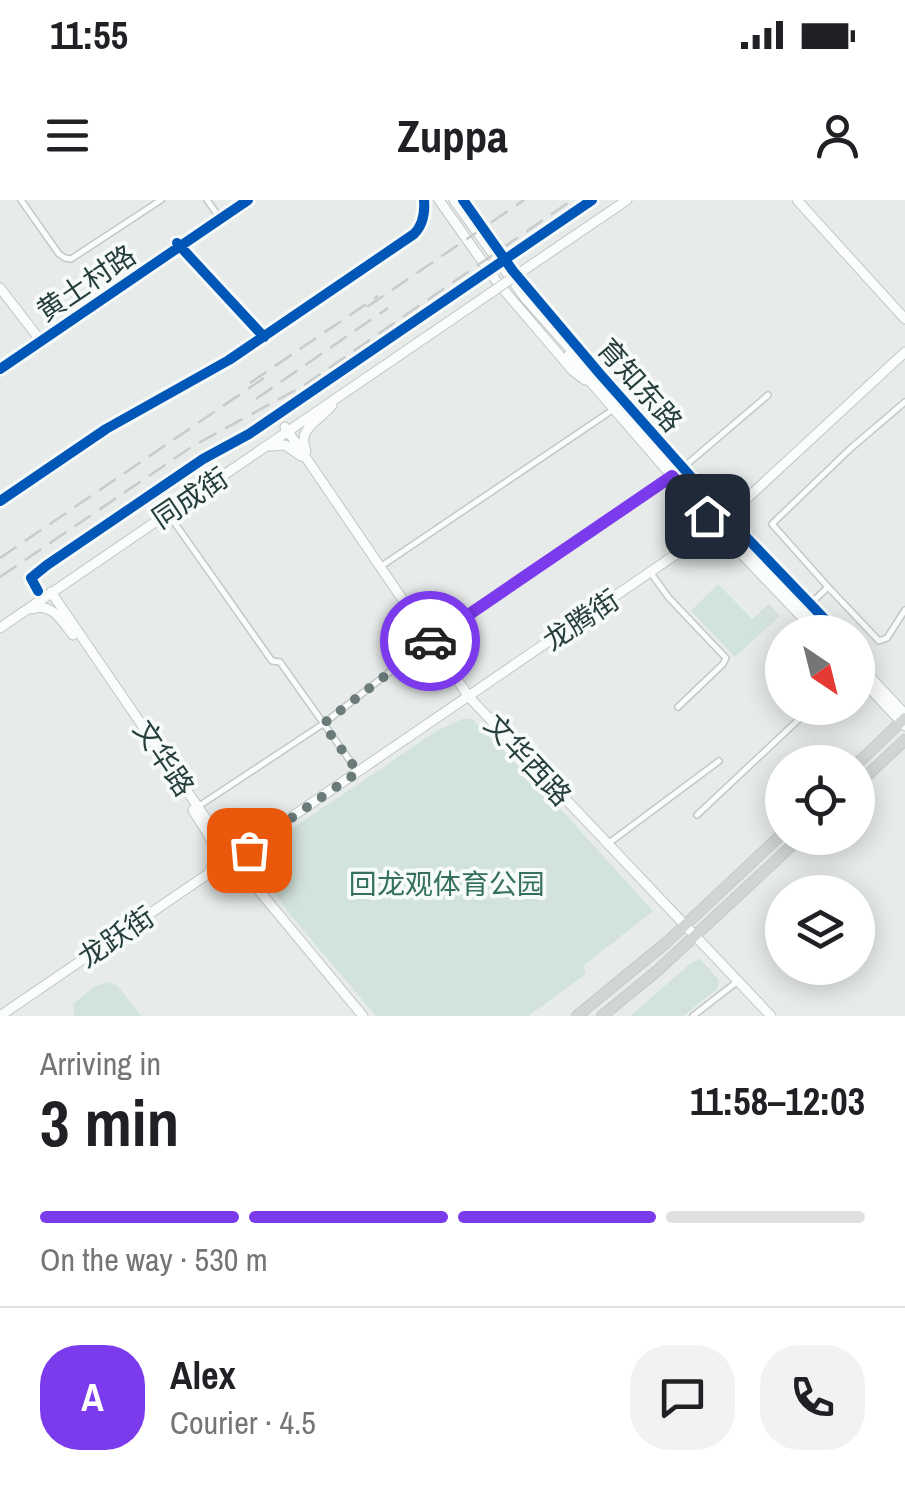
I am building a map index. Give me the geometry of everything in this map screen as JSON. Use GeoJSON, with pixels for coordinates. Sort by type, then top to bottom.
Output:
{"type":"FeatureCollection","features":[{"type":"Feature","properties":{"kind":"main road"},"geometry":{"type":"LineString","coordinates":[[875,747],[904,720]]}},
{"type":"Feature","properties":{"kind":"main road"},"geometry":{"type":"LineString","coordinates":[[884,738],[895,738],[895,750]]}},
{"type":"Feature","properties":{"kind":"main road"},"geometry":{"type":"LineString","coordinates":[[875,768],[905,740]]}},
{"type":"Feature","properties":{"kind":"main road"},"geometry":{"type":"LineString","coordinates":[[577,1016],[628,976],[765,850]]}},
{"type":"Feature","properties":{"kind":"main road"},"geometry":{"type":"LineString","coordinates":[[602,1016],[638,988],[782,855]]}},
{"type":"Feature","properties":{"kind":"street"},"geometry":{"type":"LineString","coordinates":[[21,200],[60,254],[71,259],[161,200]]}},
{"type":"Feature","properties":{"kind":"street"},"geometry":{"type":"LineString","coordinates":[[207,200],[219,217]]}},
{"type":"Feature","properties":{"kind":"street","name":"黄土村路"},"geometry":{"type":"LineString","coordinates":[[219,217],[240,200]]}},
{"type":"Feature","properties":{"kind":"street","name":"黄土村路"},"geometry":{"type":"LineString","coordinates":[[0,366],[248,200]]}},
{"type":"Feature","properties":{"kind":"street"},"geometry":{"type":"LineString","coordinates":[[0,501],[106,429],[200,378],[264,337],[414,234],[420,226],[424,200]]}},
{"type":"Feature","properties":{"kind":"street","name":"育知东路"},"geometry":{"type":"LineString","coordinates":[[450,200],[508,285],[720,525],[806,615]]}},
{"type":"Feature","properties":{"kind":"street","name":"同成街"},"geometry":{"type":"LineString","coordinates":[[520,270],[618,200]]}},
{"type":"Feature","properties":{"kind":"street","name":"同成街"},"geometry":{"type":"LineString","coordinates":[[0,626],[627,200]]}},
{"type":"Feature","properties":{"kind":"street"},"geometry":{"type":"LineString","coordinates":[[797,200],[905,319]]}},
{"type":"Feature","properties":{"kind":"street"},"geometry":{"type":"LineString","coordinates":[[179,244],[264,337]]}},
{"type":"Feature","properties":{"kind":"street"},"geometry":{"type":"LineString","coordinates":[[0,288],[40,339]]}},
{"type":"Feature","properties":{"kind":"street","name":"同成街"},"geometry":{"type":"LineString","coordinates":[[48,592],[342,395],[490,290]]}},
{"type":"Feature","properties":{"kind":"street","name":"龙腾街"},"geometry":{"type":"LineString","coordinates":[[230,859],[720,525],[905,352]]}},
{"type":"Feature","properties":{"kind":"street","name":"育知东路"},"geometry":{"type":"LineString","coordinates":[[598,385],[675,474]]}},
{"type":"Feature","properties":{"kind":"street"},"geometry":{"type":"LineString","coordinates":[[321,480],[304,447],[303,435],[342,395]]}},
{"type":"Feature","properties":{"kind":"street"},"geometry":{"type":"LineString","coordinates":[[195,809],[323,724],[430,641],[675,474],[768,396]]}},
{"type":"Feature","properties":{"kind":"street"},"geometry":{"type":"LineString","coordinates":[[905,402],[772,524],[879,641],[887,638],[905,610]]}},
{"type":"Feature","properties":{"kind":"street"},"geometry":{"type":"LineString","coordinates":[[380,567],[614,408]]}},
{"type":"Feature","properties":{"kind":"street","name":"文华西路"},"geometry":{"type":"LineString","coordinates":[[286,429],[468,696],[771,1016]]}},
{"type":"Feature","properties":{"kind":"street"},"geometry":{"type":"LineString","coordinates":[[230,471],[278,444],[293,449],[312,468]]}},
{"type":"Feature","properties":{"kind":"street"},"geometry":{"type":"LineString","coordinates":[[174,522],[272,662],[280,662],[358,772]]}},
{"type":"Feature","properties":{"kind":"street"},"geometry":{"type":"LineString","coordinates":[[89,648],[64,605],[62,593],[103,558]]}},
{"type":"Feature","properties":{"kind":"street"},"geometry":{"type":"LineString","coordinates":[[650,572],[726,658],[678,707]]}},
{"type":"Feature","properties":{"kind":"street"},"geometry":{"type":"LineString","coordinates":[[802,612],[828,588]]}},
{"type":"Feature","properties":{"kind":"street","name":"文华路"},"geometry":{"type":"LineString","coordinates":[[48,592],[250,888],[359,1016]]}},
{"type":"Feature","properties":{"kind":"street","name":"文华路"},"geometry":{"type":"LineString","coordinates":[[48,592],[195,809]]}},
{"type":"Feature","properties":{"kind":"street"},"geometry":{"type":"LineString","coordinates":[[0,626],[41,606],[54,611],[74,634]]}},
{"type":"Feature","properties":{"kind":"street"},"geometry":{"type":"LineString","coordinates":[[875,688],[904,720]]}},
{"type":"Feature","properties":{"kind":"street"},"geometry":{"type":"LineString","coordinates":[[697,815],[793,725]]}},
{"type":"Feature","properties":{"kind":"street"},"geometry":{"type":"LineString","coordinates":[[608,844],[719,761]]}},
{"type":"Feature","properties":{"kind":"street"},"geometry":{"type":"LineString","coordinates":[[195,809],[233,847],[280,826]]}},
{"type":"Feature","properties":{"kind":"street"},"geometry":{"type":"LineString","coordinates":[[195,809],[216,854],[211,869],[198,882]]}},
{"type":"Feature","properties":{"kind":"street"},"geometry":{"type":"LineString","coordinates":[[269,833],[252,847],[245,864],[275,910]]}},
{"type":"Feature","properties":{"kind":"street","name":"文华路"},"geometry":{"type":"LineString","coordinates":[[230,859],[359,1016]]}},
{"type":"Feature","properties":{"kind":"street","name":"龙跃街"},"geometry":{"type":"LineString","coordinates":[[0,1016],[230,859]]}},
{"type":"Feature","properties":{"kind":"street"},"geometry":{"type":"LineString","coordinates":[[164,904],[221,872],[238,876],[250,888]]}},
{"type":"Feature","properties":{"kind":"street"},"geometry":{"type":"LineString","coordinates":[[693,1016],[738,981]]}},
{"type":"Feature","properties":{"kind":"green space"},"geometry":{"type":"Polygon","coordinates":[[[718,584],[752,619],[769,604],[779,615],[765,615],[765,630],[735,657],[691,611],[718,584]]]}},
{"type":"Feature","properties":{"kind":"green space","name":"回龙观体育公园"},"geometry":{"type":"Polygon","coordinates":[[[462,719],[472,719],[653,911],[583,966],[586,974],[528,1016],[376,1016],[292,917],[258,870],[257,859],[281,836],[438,730],[462,719]]]}},
{"type":"Feature","properties":{"kind":"green space"},"geometry":{"type":"Polygon","coordinates":[[[700,959],[719,980],[717,989],[683,1016],[630,1016],[691,963],[700,959]]]}},
{"type":"Feature","properties":{"kind":"green space"},"geometry":{"type":"Polygon","coordinates":[[[107,982],[117,985],[141,1016],[74,1016],[73,1004],[107,982]]]}},
{"type":"Feature","properties":{"kind":"railway"},"geometry":{"type":"LineString","coordinates":[[367,307],[524,200]]}},
{"type":"Feature","properties":{"kind":"railway"},"geometry":{"type":"LineString","coordinates":[[0,577],[193,446],[303,386],[572,200]]}},
{"type":"Feature","properties":{"kind":"railway"},"geometry":{"type":"LineString","coordinates":[[250,383],[378,296]]}},
{"type":"Feature","properties":{"kind":"railway"},"geometry":{"type":"LineString","coordinates":[[256,399],[388,308]]}},
{"type":"Feature","properties":{"kind":"railway"},"geometry":{"type":"LineString","coordinates":[[0,558],[264,378]]}},
{"type":"Feature","properties":{"kind":"cycle path"},"geometry":{"type":"LineString","coordinates":[[0,369],[248,200]]}},
{"type":"Feature","properties":{"kind":"cycle path"},"geometry":{"type":"LineString","coordinates":[[0,501],[106,429],[229,360],[414,234],[423,218],[424,200]]}},
{"type":"Feature","properties":{"kind":"cycle path"},"geometry":{"type":"LineString","coordinates":[[463,200],[513,271],[600,374],[723,513],[821,615]]}},
{"type":"Feature","properties":{"kind":"cycle path"},"geometry":{"type":"LineString","coordinates":[[38,591],[31,578],[47,565],[203,459],[249,434],[592,200]]}},
{"type":"Feature","properties":{"kind":"cycle path"},"geometry":{"type":"LineString","coordinates":[[177,243],[264,337]]}},
{"type":"Feature","properties":{"kind":"way so far"},"geometry":{"type":"LineString","coordinates":[[249,850],[358,772],[323,724],[430,641]]}},
{"type":"Feature","properties":{"kind":"route"},"geometry":{"type":"LineString","coordinates":[[430,641],[672,476],[707,516]]}}]}
